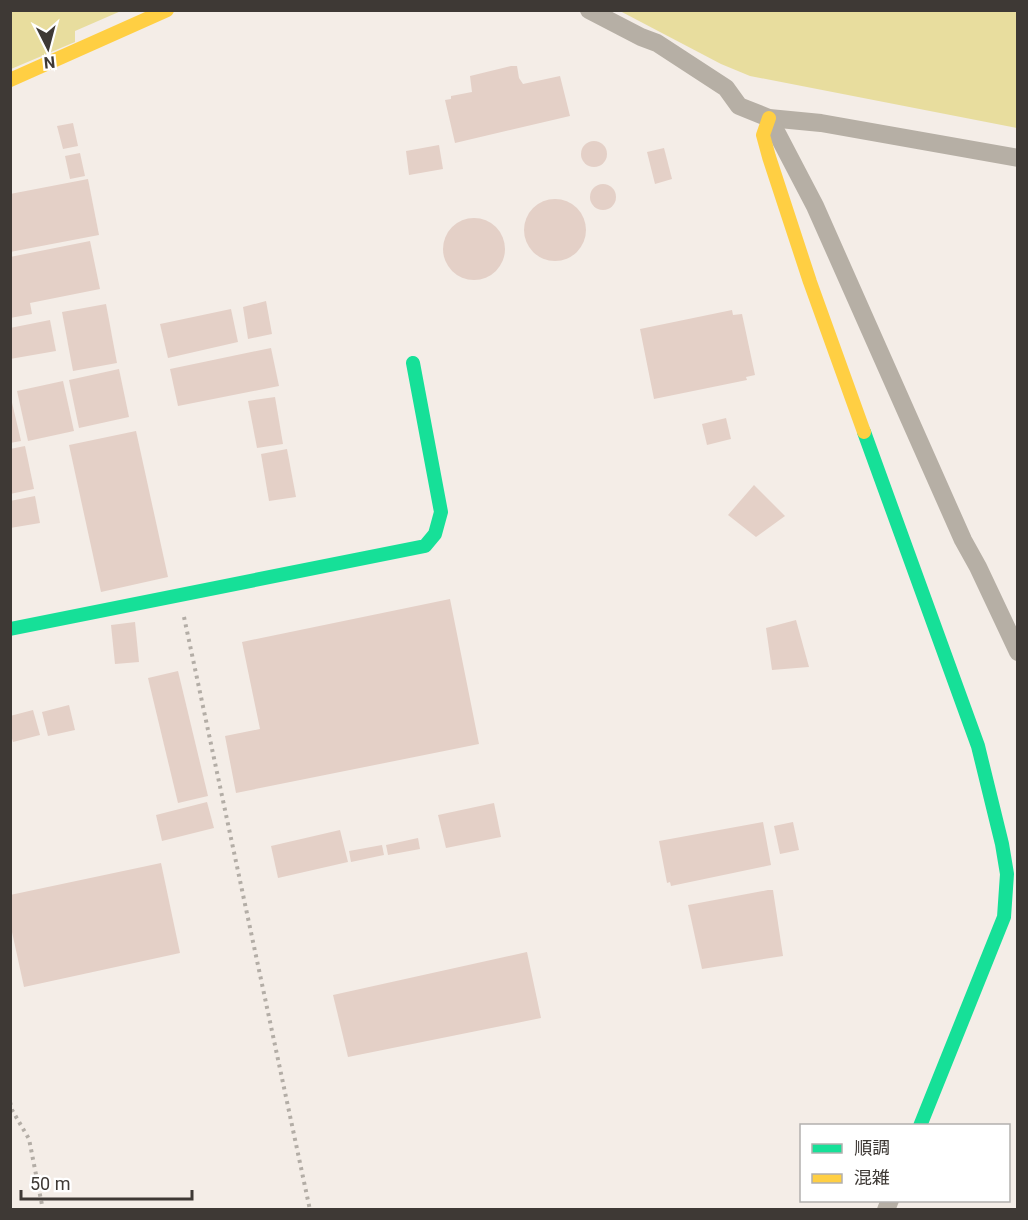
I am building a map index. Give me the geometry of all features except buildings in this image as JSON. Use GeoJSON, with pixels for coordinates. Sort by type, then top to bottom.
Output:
{"type":"FeatureCollection","features":[{"type":"Feature","properties":{"kind":"street"},"geometry":{"type":"LineString","coordinates":[[10,80],[167,10]]}},
{"type":"Feature","properties":{"kind":"street"},"geometry":{"type":"LineString","coordinates":[[589,10],[640,38],[657,43],[726,88],[739,106],[769,118],[821,123],[1017,158]]}},
{"type":"Feature","properties":{"kind":"street"},"geometry":{"type":"LineString","coordinates":[[769,118],[815,206],[963,540],[1017,652]]}},
{"type":"Feature","properties":{"kind":"street"},"geometry":{"type":"LineString","coordinates":[[769,118],[762,135],[814,291],[978,746],[1007,874],[1004,917],[920,1124]]}},
{"type":"Feature","properties":{"kind":"street"},"geometry":{"type":"LineString","coordinates":[[10,629],[425,546],[435,534],[441,512],[413,363]]}},
{"type":"Feature","properties":{"kind":"path"},"geometry":{"type":"LineString","coordinates":[[179,596],[309,1209]]}},
{"type":"Feature","properties":{"kind":"path"},"geometry":{"type":"LineString","coordinates":[[10,1102],[12,1110],[29,1139],[43,1209]]}},
{"type":"Feature","properties":{"kind":"shaded area"},"geometry":{"type":"Polygon","coordinates":[[[11,11],[121,11],[75,31],[75,42],[11,69],[11,11]]]}},
{"type":"Feature","properties":{"kind":"shaded area"},"geometry":{"type":"Polygon","coordinates":[[[620,11],[1017,11],[1017,128],[750,76],[721,64],[620,11]]]}},
{"type":"Feature","properties":{"kind":"traffic: fast"},"geometry":{"type":"LineString","coordinates":[[10,629],[425,546],[435,534],[441,512],[413,363]]}},
{"type":"Feature","properties":{"kind":"traffic: fast"},"geometry":{"type":"LineString","coordinates":[[864,432],[978,746],[1007,874],[1004,917],[921,1124]]}},
{"type":"Feature","properties":{"kind":"traffic: slow"},"geometry":{"type":"LineString","coordinates":[[10,80],[167,10]]}},
{"type":"Feature","properties":{"kind":"traffic: slow"},"geometry":{"type":"LineString","coordinates":[[769,118],[763,135],[769,157],[810,282],[864,432]]}}]}
